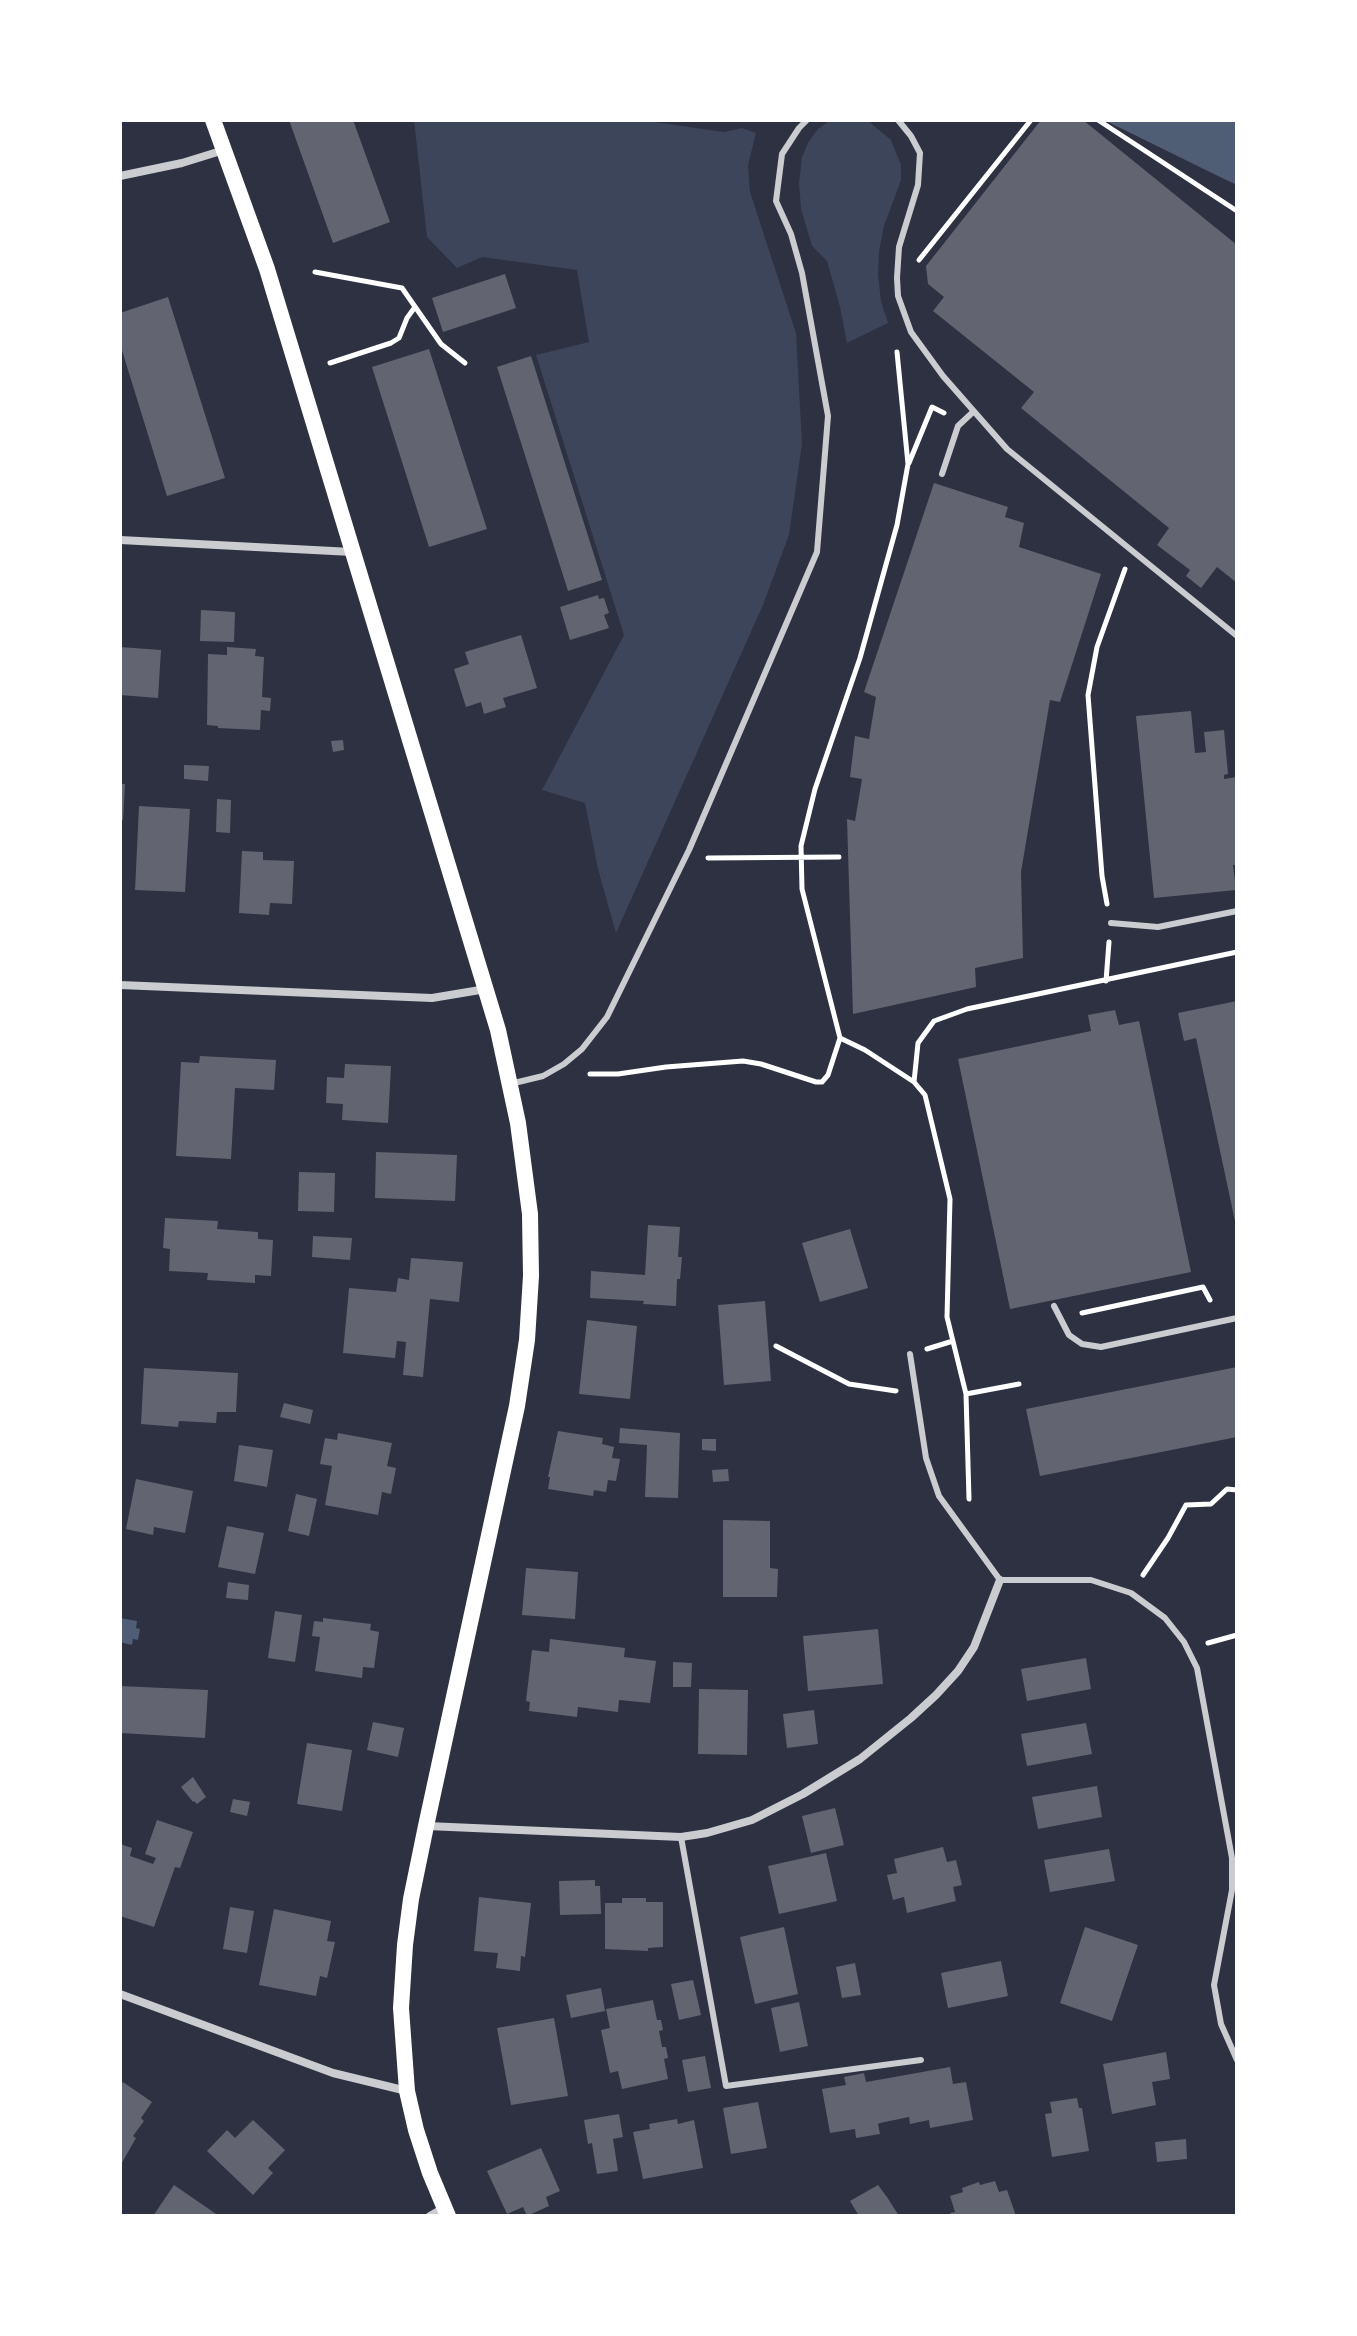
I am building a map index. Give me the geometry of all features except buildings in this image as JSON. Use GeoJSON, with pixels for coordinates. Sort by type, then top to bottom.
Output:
{"type":"FeatureCollection","features":[{"type":"Feature","properties":{"kind":"main road"},"geometry":{"type":"LineString","coordinates":[[213,120],[267,269],[486,989],[510,1084],[530,1214],[531,1276],[527,1340],[506,1461],[411,1899],[403,1976],[401,2008],[407,2091],[441,2213]]}},
{"type":"Feature","properties":{"kind":"street"},"geometry":{"type":"LineString","coordinates":[[120,176],[182,163],[224,150]]}},
{"type":"Feature","properties":{"kind":"street"},"geometry":{"type":"LineString","coordinates":[[120,540],[352,552]]}},
{"type":"Feature","properties":{"kind":"street"},"geometry":{"type":"LineString","coordinates":[[120,985],[432,998],[486,989]]}},
{"type":"Feature","properties":{"kind":"street"},"geometry":{"type":"LineString","coordinates":[[426,1826],[681,1837],[752,1820],[860,1759],[911,1718],[958,1671],[974,1647],[1000,1580]]}},
{"type":"Feature","properties":{"kind":"street"},"geometry":{"type":"LineString","coordinates":[[120,1994],[333,2073],[407,2091]]}},
{"type":"Feature","properties":{"kind":"lane"},"geometry":{"type":"LineString","coordinates":[[510,1084],[543,1076],[564,1064],[582,1049],[607,1017],[689,850],[817,552],[828,416],[802,273],[791,234],[776,201],[782,154],[807,120]]}},
{"type":"Feature","properties":{"kind":"lane"},"geometry":{"type":"LineString","coordinates":[[898,120],[920,153],[918,185],[899,247],[897,278],[898,296],[911,332],[943,376],[1007,449],[1237,636]]}},
{"type":"Feature","properties":{"kind":"lane"},"geometry":{"type":"LineString","coordinates":[[942,474],[958,426],[973,412]]}},
{"type":"Feature","properties":{"kind":"lane"},"geometry":{"type":"LineString","coordinates":[[1111,923],[1158,927],[1237,911]]}},
{"type":"Feature","properties":{"kind":"lane"},"geometry":{"type":"LineString","coordinates":[[1054,1306],[1069,1335],[1082,1344],[1101,1347],[1237,1318]]}},
{"type":"Feature","properties":{"kind":"lane"},"geometry":{"type":"LineString","coordinates":[[910,1354],[926,1458],[939,1496],[1000,1580],[1091,1580],[1131,1593],[1165,1618],[1184,1642],[1197,1668],[1232,1858],[1232,1890],[1214,1985],[1221,2024],[1237,2060]]}},
{"type":"Feature","properties":{"kind":"lane"},"geometry":{"type":"LineString","coordinates":[[681,1837],[726,2086],[921,2060]]}},
{"type":"Feature","properties":{"kind":"path"},"geometry":{"type":"LineString","coordinates":[[897,278],[918,261],[1031,120]]}},
{"type":"Feature","properties":{"kind":"path"},"geometry":{"type":"LineString","coordinates":[[1098,120],[1237,211]]}},
{"type":"Feature","properties":{"kind":"path"},"geometry":{"type":"LineString","coordinates":[[315,272],[402,288],[441,344],[465,363]]}},
{"type":"Feature","properties":{"kind":"path"},"geometry":{"type":"LineString","coordinates":[[330,363],[399,338],[415,307]]}},
{"type":"Feature","properties":{"kind":"path"},"geometry":{"type":"LineString","coordinates":[[897,343],[908,464]]}},
{"type":"Feature","properties":{"kind":"path"},"geometry":{"type":"LineString","coordinates":[[590,1074],[743,1061],[816,1082],[822,1082],[828,1075],[840,1038],[802,889],[801,846],[815,789],[860,658],[897,525],[908,464],[931,411]]}},
{"type":"Feature","properties":{"kind":"path"},"geometry":{"type":"LineString","coordinates":[[1102,876],[1088,695],[1097,647],[1125,568]]}},
{"type":"Feature","properties":{"kind":"path"},"geometry":{"type":"LineString","coordinates":[[707,858],[839,857]]}},
{"type":"Feature","properties":{"kind":"path"},"geometry":{"type":"LineString","coordinates":[[914,1082],[918,1043],[934,1021],[967,1009],[1237,952]]}},
{"type":"Feature","properties":{"kind":"path"},"geometry":{"type":"LineString","coordinates":[[840,1038],[865,1050],[914,1082],[925,1095],[950,1199],[947,1317],[966,1394],[969,1509],[960,1525]]}},
{"type":"Feature","properties":{"kind":"path"},"geometry":{"type":"LineString","coordinates":[[1061,1316],[1203,1287],[1210,1300]]}},
{"type":"Feature","properties":{"kind":"path"},"geometry":{"type":"LineString","coordinates":[[776,1346],[849,1384],[917,1394]]}},
{"type":"Feature","properties":{"kind":"path"},"geometry":{"type":"LineString","coordinates":[[966,1394],[1019,1384]]}},
{"type":"Feature","properties":{"kind":"path"},"geometry":{"type":"LineString","coordinates":[[1131,1593],[1186,1505],[1211,1504],[1227,1489],[1237,1490]]}},
{"type":"Feature","properties":{"kind":"path"},"geometry":{"type":"LineString","coordinates":[[1214,1640],[1237,1635]]}},
{"type":"Feature","properties":{"kind":"shaded area"},"geometry":{"type":"Polygon","coordinates":[[[414,120],[640,120],[724,132],[742,128],[756,133],[748,165],[750,192],[796,333],[802,444],[789,535],[763,605],[616,933],[598,869],[585,803],[542,790],[624,635],[536,355],[589,342],[577,270],[482,257],[457,268],[427,237],[414,120]]]}},
{"type":"Feature","properties":{"kind":"shaded area"},"geometry":{"type":"Polygon","coordinates":[[[830,120],[867,120],[891,140],[901,165],[901,180],[884,226],[879,251],[881,301],[888,323],[847,343],[827,261],[812,246],[801,209],[799,183],[802,157],[818,129],[830,120]]]}},
{"type":"Feature","properties":{"kind":"shaded area"},"geometry":{"type":"Polygon","coordinates":[[[1104,120],[1237,120],[1237,185],[1218,176],[1104,120]]]}},
{"type":"Feature","properties":{"kind":"shaded area"},"geometry":{"type":"Polygon","coordinates":[[[120,1618],[137,1621],[136,1628],[140,1629],[138,1640],[133,1639],[132,1645],[120,1642],[120,1618]]]}}]}
